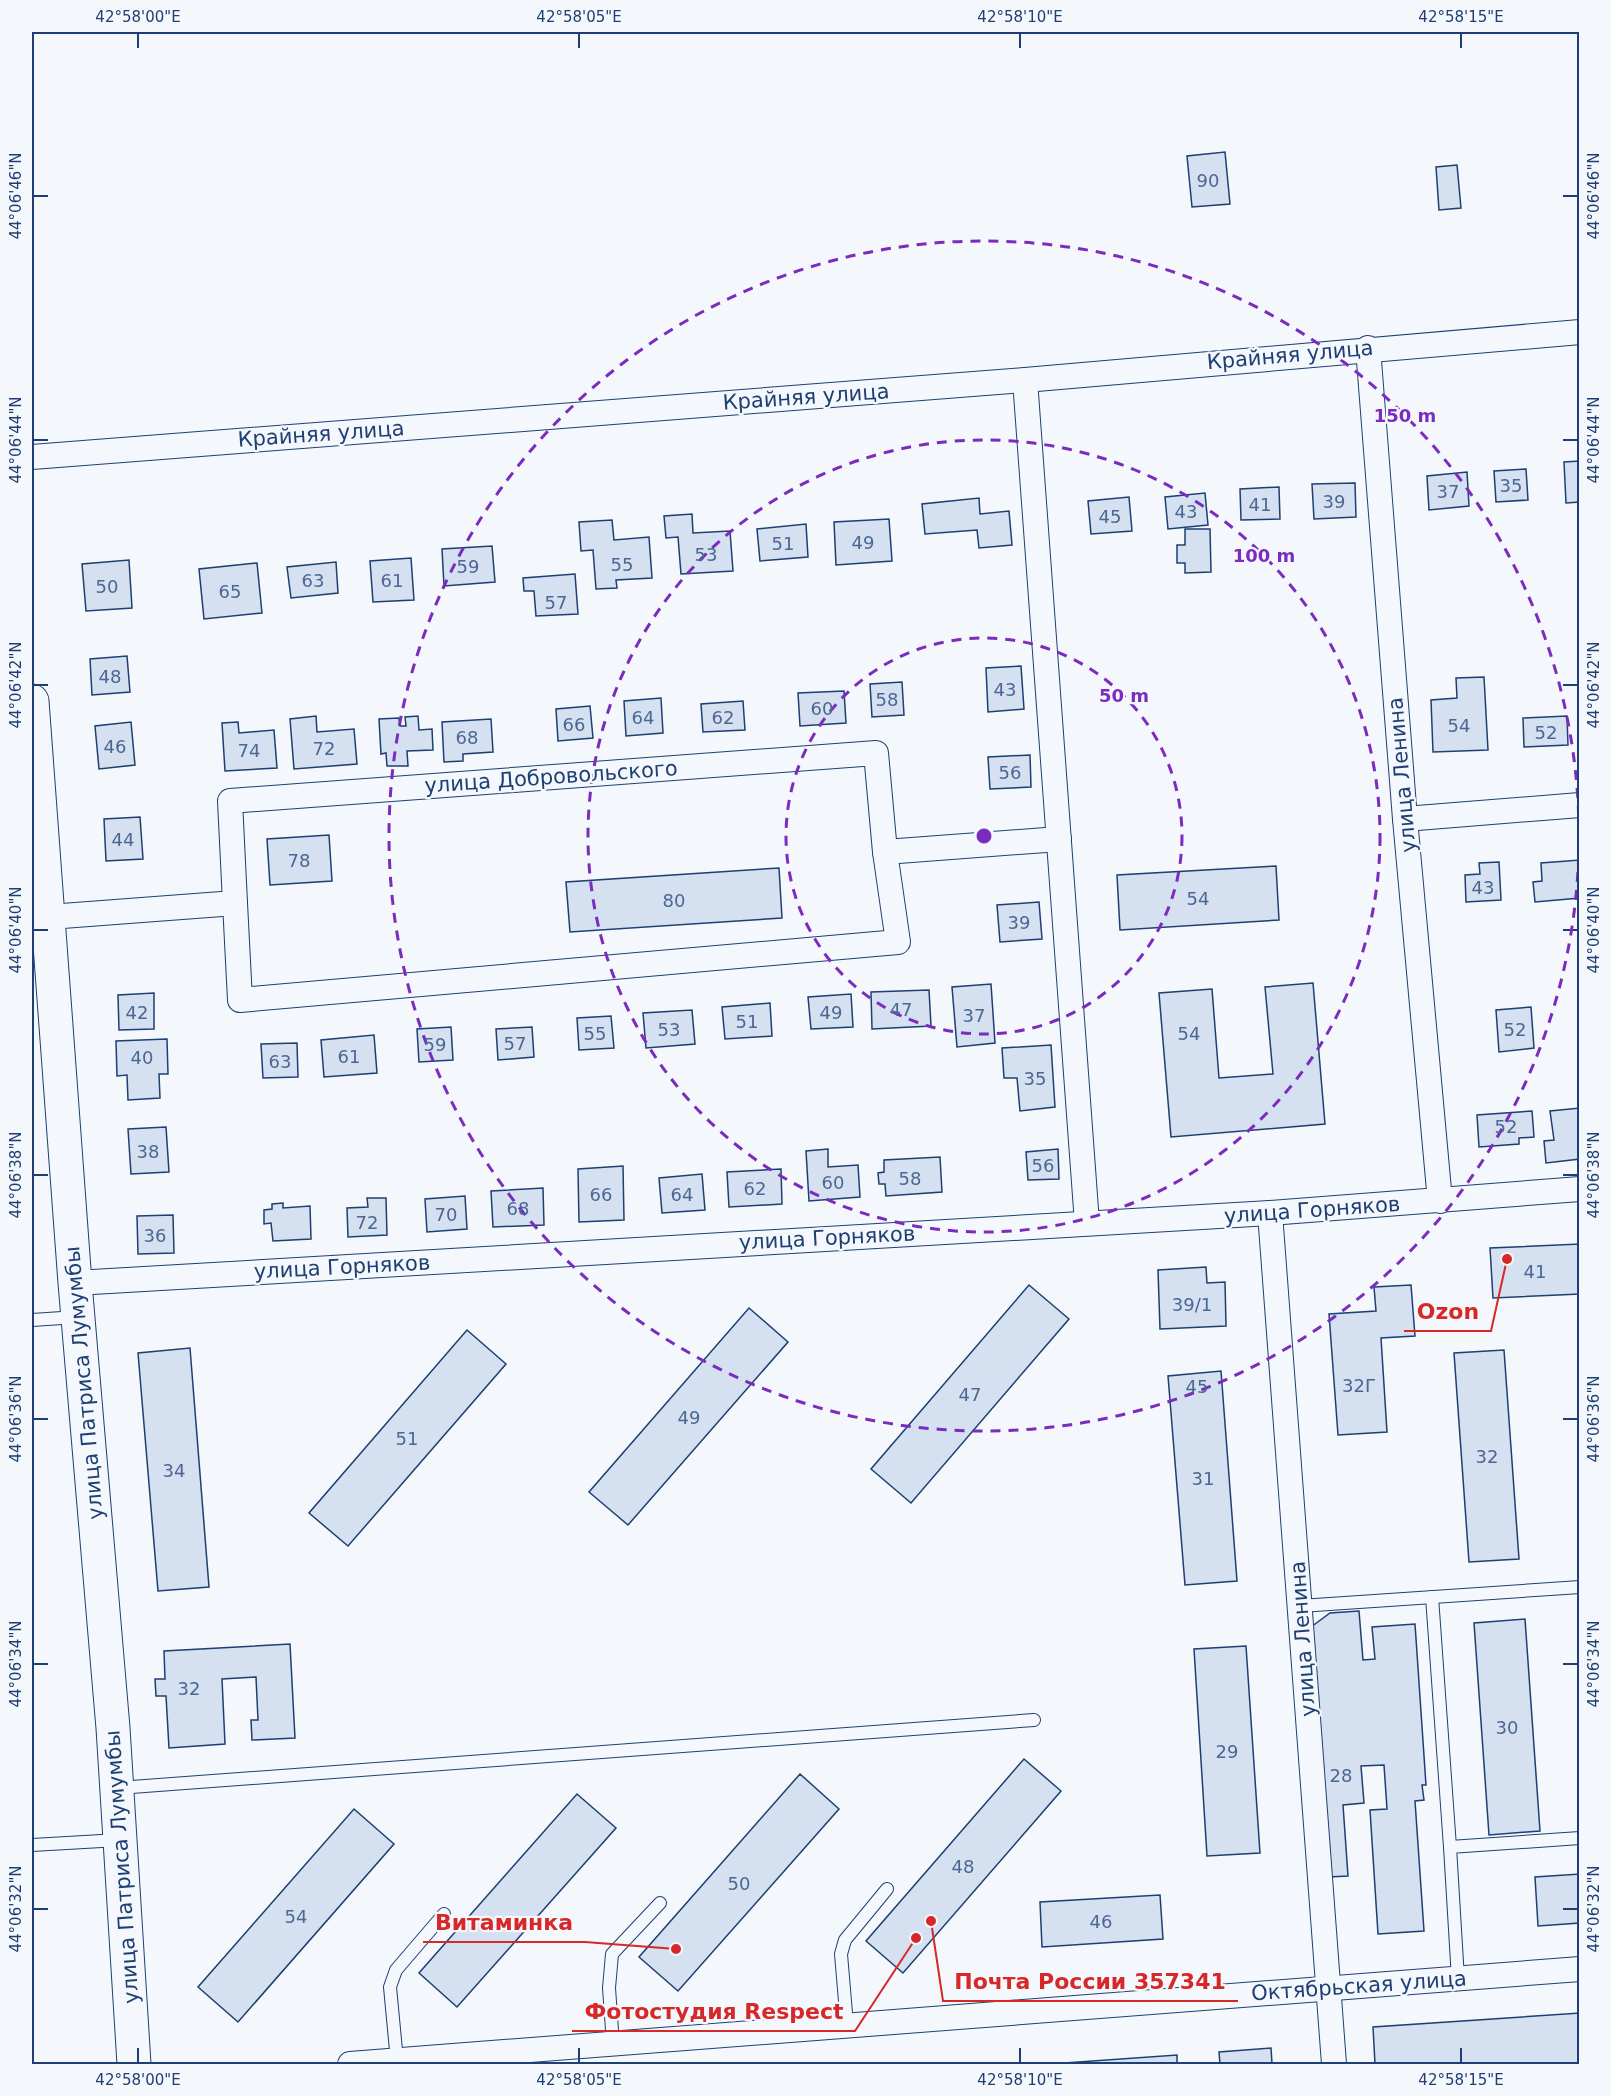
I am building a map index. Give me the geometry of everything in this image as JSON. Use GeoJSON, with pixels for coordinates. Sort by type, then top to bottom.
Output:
{"type":"FeatureCollection","features":[{"type":"Feature","properties":{"kind":"street","name":"Крайняя улица"},"geometry":{"type":"LineString","coordinates":[[32,457],[1025,380],[1368,348],[1580,332]]}},
{"type":"Feature","properties":{"kind":"street","name":"улица Ленина"},"geometry":{"type":"LineString","coordinates":[[1368,348],[1405,819],[1440,1201]]}},
{"type":"Feature","properties":{"kind":"street"},"geometry":{"type":"LineString","coordinates":[[1025,380],[1088,1223]]}},
{"type":"Feature","properties":{"kind":"street","name":"улица Патриса Лумумбы"},"geometry":{"type":"LineString","coordinates":[[32,701],[75,1283],[117,1788],[134,2064]]}},
{"type":"Feature","properties":{"kind":"street","name":"улица Добровольского"},"geometry":{"type":"LineString","coordinates":[[876,753],[885,852],[898,942],[240,1000],[235,903],[230,801],[876,753]]}},
{"type":"Feature","properties":{"kind":"street"},"geometry":{"type":"LineString","coordinates":[[1405,819],[1580,805]]}},
{"type":"Feature","properties":{"kind":"street"},"geometry":{"type":"LineString","coordinates":[[885,852],[1059,839]]}},
{"type":"Feature","properties":{"kind":"street"},"geometry":{"type":"LineString","coordinates":[[49,917],[235,903]]}},
{"type":"Feature","properties":{"kind":"street","name":"улица Горняков"},"geometry":{"type":"LineString","coordinates":[[75,1283],[1270,1213],[1580,1189]]}},
{"type":"Feature","properties":{"kind":"street","name":"улица Ленина"},"geometry":{"type":"LineString","coordinates":[[1270,1213],[1334,2064]]}},
{"type":"Feature","properties":{"kind":"street","name":"Октябрьская улица"},"geometry":{"type":"LineString","coordinates":[[350,2064],[457,2060],[613,2044],[848,2025],[1580,1970]]}},
{"type":"Feature","properties":{"kind":"lane"},"geometry":{"type":"LineString","coordinates":[[32,1320],[78,1317]]}},
{"type":"Feature","properties":{"kind":"lane"},"geometry":{"type":"LineString","coordinates":[[1300,1606],[1580,1587]]}},
{"type":"Feature","properties":{"kind":"lane"},"geometry":{"type":"LineString","coordinates":[[1432,1597],[1458,1979]]}},
{"type":"Feature","properties":{"kind":"lane"},"geometry":{"type":"LineString","coordinates":[[117,1788],[1034,1720]]}},
{"type":"Feature","properties":{"kind":"lane"},"geometry":{"type":"LineString","coordinates":[[1450,1847],[1580,1838]]}},
{"type":"Feature","properties":{"kind":"lane"},"geometry":{"type":"LineString","coordinates":[[32,1845],[120,1840]]}},
{"type":"Feature","properties":{"kind":"lane"},"geometry":{"type":"LineString","coordinates":[[848,2025],[840,1954],[845,1940],[887,1889]]}},
{"type":"Feature","properties":{"kind":"lane"},"geometry":{"type":"LineString","coordinates":[[613,2044],[609,1988],[612,1954],[660,1903]]}},
{"type":"Feature","properties":{"kind":"lane"},"geometry":{"type":"LineString","coordinates":[[397,2061],[390,1987],[396,1970],[444,1914]]}},
{"type":"Feature","properties":{"kind":"building"},"geometry":{"type":"Polygon","coordinates":[[[1225,152],[1230,204],[1192,207],[1187,156],[1225,152]]]}},
{"type":"Feature","properties":{"kind":"building"},"geometry":{"type":"Polygon","coordinates":[[[1457,165],[1461,208],[1439,210],[1436,167],[1457,165]]]}},
{"type":"Feature","properties":{"kind":"building"},"geometry":{"type":"Polygon","coordinates":[[[1580,461],[1580,502],[1566,503],[1564,462],[1580,461]]]}},
{"type":"Feature","properties":{"kind":"building"},"geometry":{"type":"Polygon","coordinates":[[[1526,469],[1528,500],[1496,502],[1494,471],[1526,469]]]}},
{"type":"Feature","properties":{"kind":"building"},"geometry":{"type":"Polygon","coordinates":[[[1467,472],[1469,506],[1429,510],[1427,476],[1467,472]]]}},
{"type":"Feature","properties":{"kind":"building"},"geometry":{"type":"Polygon","coordinates":[[[1355,483],[1356,517],[1314,519],[1312,484],[1355,483]]]}},
{"type":"Feature","properties":{"kind":"building"},"geometry":{"type":"Polygon","coordinates":[[[1279,487],[1280,519],[1241,520],[1240,489],[1279,487]]]}},
{"type":"Feature","properties":{"kind":"building"},"geometry":{"type":"Polygon","coordinates":[[[1205,493],[1208,525],[1168,529],[1165,497],[1205,493]]]}},
{"type":"Feature","properties":{"kind":"building"},"geometry":{"type":"Polygon","coordinates":[[[1129,497],[1132,531],[1091,534],[1088,501],[1129,497]]]}},
{"type":"Feature","properties":{"kind":"building"},"geometry":{"type":"Polygon","coordinates":[[[979,498],[980,514],[1009,511],[1012,545],[979,548],[977,530],[925,534],[922,504],[979,498]]]}},
{"type":"Feature","properties":{"kind":"building"},"geometry":{"type":"Polygon","coordinates":[[[692,514],[693,533],[730,531],[733,571],[681,574],[678,537],[666,538],[664,516],[692,514]]]}},
{"type":"Feature","properties":{"kind":"building"},"geometry":{"type":"Polygon","coordinates":[[[889,519],[892,561],[836,565],[834,522],[889,519]]]}},
{"type":"Feature","properties":{"kind":"building"},"geometry":{"type":"Polygon","coordinates":[[[612,520],[614,540],[649,537],[652,578],[616,580],[617,588],[596,589],[593,550],[581,551],[579,522],[612,520]]]}},
{"type":"Feature","properties":{"kind":"building"},"geometry":{"type":"Polygon","coordinates":[[[806,524],[808,557],[760,561],[757,529],[806,524]]]}},
{"type":"Feature","properties":{"kind":"building"},"geometry":{"type":"Polygon","coordinates":[[[1185,529],[1210,529],[1211,572],[1185,573],[1185,563],[1177,563],[1177,545],[1185,545],[1185,529]]]}},
{"type":"Feature","properties":{"kind":"building"},"geometry":{"type":"Polygon","coordinates":[[[492,546],[495,582],[444,586],[442,549],[492,546]]]}},
{"type":"Feature","properties":{"kind":"building"},"geometry":{"type":"Polygon","coordinates":[[[411,558],[414,600],[373,602],[370,561],[411,558]]]}},
{"type":"Feature","properties":{"kind":"building"},"geometry":{"type":"Polygon","coordinates":[[[129,560],[132,608],[86,611],[82,564],[129,560]]]}},
{"type":"Feature","properties":{"kind":"building"},"geometry":{"type":"Polygon","coordinates":[[[336,562],[338,593],[291,598],[287,567],[336,562]]]}},
{"type":"Feature","properties":{"kind":"building"},"geometry":{"type":"Polygon","coordinates":[[[257,563],[262,613],[204,619],[199,569],[257,563]]]}},
{"type":"Feature","properties":{"kind":"building"},"geometry":{"type":"Polygon","coordinates":[[[575,574],[578,614],[536,616],[534,591],[524,591],[523,578],[575,574]]]}},
{"type":"Feature","properties":{"kind":"building"},"geometry":{"type":"Polygon","coordinates":[[[127,656],[130,692],[92,695],[90,659],[127,656]]]}},
{"type":"Feature","properties":{"kind":"building"},"geometry":{"type":"Polygon","coordinates":[[[1021,666],[1024,709],[988,712],[986,668],[1021,666]]]}},
{"type":"Feature","properties":{"kind":"building"},"geometry":{"type":"Polygon","coordinates":[[[1484,677],[1488,750],[1433,752],[1431,700],[1457,698],[1456,678],[1484,677]]]}},
{"type":"Feature","properties":{"kind":"building"},"geometry":{"type":"Polygon","coordinates":[[[902,682],[904,715],[872,717],[870,684],[902,682]]]}},
{"type":"Feature","properties":{"kind":"building"},"geometry":{"type":"Polygon","coordinates":[[[844,691],[846,723],[800,726],[798,693],[844,691]]]}},
{"type":"Feature","properties":{"kind":"building"},"geometry":{"type":"Polygon","coordinates":[[[661,698],[663,733],[626,736],[624,701],[661,698]]]}},
{"type":"Feature","properties":{"kind":"building"},"geometry":{"type":"Polygon","coordinates":[[[743,701],[745,730],[703,732],[701,704],[743,701]]]}},
{"type":"Feature","properties":{"kind":"building"},"geometry":{"type":"Polygon","coordinates":[[[590,706],[593,738],[558,741],[556,709],[590,706]]]}},
{"type":"Feature","properties":{"kind":"building"},"geometry":{"type":"Polygon","coordinates":[[[316,716],[317,732],[354,729],[357,764],[294,769],[290,719],[316,716]]]}},
{"type":"Feature","properties":{"kind":"building"},"geometry":{"type":"Polygon","coordinates":[[[418,716],[419,730],[432,729],[433,750],[407,751],[408,766],[387,766],[386,753],[381,754],[379,719],[399,718],[400,726],[406,726],[405,717],[418,716]]]}},
{"type":"Feature","properties":{"kind":"building"},"geometry":{"type":"Polygon","coordinates":[[[1567,716],[1568,745],[1524,747],[1523,718],[1567,716]]]}},
{"type":"Feature","properties":{"kind":"building"},"geometry":{"type":"Polygon","coordinates":[[[491,719],[493,752],[463,754],[463,761],[444,762],[442,722],[491,719]]]}},
{"type":"Feature","properties":{"kind":"building"},"geometry":{"type":"Polygon","coordinates":[[[131,722],[135,765],[99,769],[95,726],[131,722]]]}},
{"type":"Feature","properties":{"kind":"building"},"geometry":{"type":"Polygon","coordinates":[[[238,722],[239,733],[274,730],[277,768],[225,771],[222,723],[238,722]]]}},
{"type":"Feature","properties":{"kind":"building"},"geometry":{"type":"Polygon","coordinates":[[[1030,755],[1031,787],[990,789],[988,757],[1030,755]]]}},
{"type":"Feature","properties":{"kind":"building"},"geometry":{"type":"Polygon","coordinates":[[[140,817],[143,859],[106,861],[104,819],[140,817]]]}},
{"type":"Feature","properties":{"kind":"building"},"geometry":{"type":"Polygon","coordinates":[[[329,835],[332,881],[270,885],[267,839],[329,835]]]}},
{"type":"Feature","properties":{"kind":"building"},"geometry":{"type":"Polygon","coordinates":[[[1580,860],[1580,898],[1535,902],[1533,882],[1542,881],[1541,863],[1580,860]]]}},
{"type":"Feature","properties":{"kind":"building"},"geometry":{"type":"Polygon","coordinates":[[[1499,862],[1501,900],[1466,902],[1465,875],[1480,874],[1479,863],[1499,862]]]}},
{"type":"Feature","properties":{"kind":"building"},"geometry":{"type":"Polygon","coordinates":[[[1276,866],[1279,920],[1120,930],[1117,875],[1276,866]]]}},
{"type":"Feature","properties":{"kind":"building"},"geometry":{"type":"Polygon","coordinates":[[[779,868],[782,918],[570,932],[566,882],[779,868]]]}},
{"type":"Feature","properties":{"kind":"building"},"geometry":{"type":"Polygon","coordinates":[[[1039,902],[1042,939],[1000,942],[997,905],[1039,902]]]}},
{"type":"Feature","properties":{"kind":"building"},"geometry":{"type":"Polygon","coordinates":[[[1313,983],[1325,1124],[1171,1137],[1159,993],[1212,989],[1219,1078],[1273,1074],[1265,987],[1313,983]]]}},
{"type":"Feature","properties":{"kind":"building"},"geometry":{"type":"Polygon","coordinates":[[[991,984],[995,1043],[957,1047],[952,987],[991,984]]]}},
{"type":"Feature","properties":{"kind":"building"},"geometry":{"type":"Polygon","coordinates":[[[929,990],[931,1026],[872,1029],[871,992],[929,990]]]}},
{"type":"Feature","properties":{"kind":"building"},"geometry":{"type":"Polygon","coordinates":[[[154,993],[154,1029],[119,1030],[118,995],[154,993]]]}},
{"type":"Feature","properties":{"kind":"building"},"geometry":{"type":"Polygon","coordinates":[[[851,994],[853,1027],[811,1029],[808,997],[851,994]]]}},
{"type":"Feature","properties":{"kind":"building"},"geometry":{"type":"Polygon","coordinates":[[[770,1003],[772,1036],[725,1039],[722,1007],[770,1003]]]}},
{"type":"Feature","properties":{"kind":"building"},"geometry":{"type":"Polygon","coordinates":[[[1531,1007],[1534,1048],[1499,1052],[1496,1010],[1531,1007]]]}},
{"type":"Feature","properties":{"kind":"building"},"geometry":{"type":"Polygon","coordinates":[[[692,1010],[695,1044],[646,1048],[643,1013],[692,1010]]]}},
{"type":"Feature","properties":{"kind":"building"},"geometry":{"type":"Polygon","coordinates":[[[611,1016],[614,1048],[579,1050],[577,1018],[611,1016]]]}},
{"type":"Feature","properties":{"kind":"building"},"geometry":{"type":"Polygon","coordinates":[[[451,1027],[453,1060],[419,1062],[417,1029],[451,1027]]]}},
{"type":"Feature","properties":{"kind":"building"},"geometry":{"type":"Polygon","coordinates":[[[532,1027],[534,1057],[498,1060],[496,1029],[532,1027]]]}},
{"type":"Feature","properties":{"kind":"building"},"geometry":{"type":"Polygon","coordinates":[[[374,1035],[377,1073],[324,1077],[321,1040],[374,1035]]]}},
{"type":"Feature","properties":{"kind":"building"},"geometry":{"type":"Polygon","coordinates":[[[167,1039],[168,1074],[159,1074],[160,1098],[128,1100],[127,1075],[117,1076],[116,1041],[167,1039]]]}},
{"type":"Feature","properties":{"kind":"building"},"geometry":{"type":"Polygon","coordinates":[[[297,1043],[298,1077],[263,1078],[261,1044],[297,1043]]]}},
{"type":"Feature","properties":{"kind":"building"},"geometry":{"type":"Polygon","coordinates":[[[1051,1045],[1055,1107],[1020,1111],[1017,1078],[1004,1078],[1002,1048],[1051,1045]]]}},
{"type":"Feature","properties":{"kind":"building"},"geometry":{"type":"Polygon","coordinates":[[[1580,1108],[1580,1159],[1546,1163],[1544,1141],[1554,1140],[1550,1111],[1580,1108]]]}},
{"type":"Feature","properties":{"kind":"building"},"geometry":{"type":"Polygon","coordinates":[[[1532,1111],[1534,1137],[1519,1138],[1519,1144],[1479,1147],[1477,1115],[1532,1111]]]}},
{"type":"Feature","properties":{"kind":"building"},"geometry":{"type":"Polygon","coordinates":[[[166,1127],[169,1172],[131,1174],[128,1129],[166,1127]]]}},
{"type":"Feature","properties":{"kind":"building"},"geometry":{"type":"Polygon","coordinates":[[[828,1149],[828,1167],[858,1165],[860,1197],[809,1201],[806,1151],[828,1149]]]}},
{"type":"Feature","properties":{"kind":"building"},"geometry":{"type":"Polygon","coordinates":[[[1058,1149],[1059,1179],[1028,1180],[1026,1152],[1058,1149]]]}},
{"type":"Feature","properties":{"kind":"building"},"geometry":{"type":"Polygon","coordinates":[[[940,1157],[942,1192],[886,1196],[885,1184],[879,1184],[878,1173],[884,1172],[884,1160],[940,1157]]]}},
{"type":"Feature","properties":{"kind":"building"},"geometry":{"type":"Polygon","coordinates":[[[623,1166],[624,1220],[579,1222],[578,1169],[623,1166]]]}},
{"type":"Feature","properties":{"kind":"building"},"geometry":{"type":"Polygon","coordinates":[[[781,1169],[782,1204],[729,1207],[727,1172],[781,1169]]]}},
{"type":"Feature","properties":{"kind":"building"},"geometry":{"type":"Polygon","coordinates":[[[702,1174],[705,1210],[662,1213],[659,1178],[702,1174]]]}},
{"type":"Feature","properties":{"kind":"building"},"geometry":{"type":"Polygon","coordinates":[[[543,1188],[544,1225],[493,1227],[491,1191],[543,1188]]]}},
{"type":"Feature","properties":{"kind":"building"},"geometry":{"type":"Polygon","coordinates":[[[465,1196],[467,1229],[427,1232],[425,1199],[465,1196]]]}},
{"type":"Feature","properties":{"kind":"building"},"geometry":{"type":"Polygon","coordinates":[[[367,1198],[386,1198],[387,1235],[348,1237],[347,1208],[368,1207],[367,1198]]]}},
{"type":"Feature","properties":{"kind":"building"},"geometry":{"type":"Polygon","coordinates":[[[283,1203],[283,1208],[310,1206],[311,1239],[273,1241],[271,1223],[264,1224],[264,1210],[272,1209],[272,1204],[283,1203]]]}},
{"type":"Feature","properties":{"kind":"building"},"geometry":{"type":"Polygon","coordinates":[[[173,1215],[174,1253],[138,1254],[137,1216],[173,1215]]]}},
{"type":"Feature","properties":{"kind":"building"},"geometry":{"type":"Polygon","coordinates":[[[1580,1244],[1580,1294],[1493,1298],[1490,1248],[1580,1244]]]}},
{"type":"Feature","properties":{"kind":"building"},"geometry":{"type":"Polygon","coordinates":[[[1206,1267],[1207,1283],[1225,1282],[1226,1326],[1160,1329],[1158,1270],[1206,1267]]]}},
{"type":"Feature","properties":{"kind":"building"},"geometry":{"type":"Polygon","coordinates":[[[1029,1285],[1069,1319],[911,1503],[871,1469],[1029,1285]]]}},
{"type":"Feature","properties":{"kind":"building"},"geometry":{"type":"Polygon","coordinates":[[[1411,1285],[1415,1336],[1381,1338],[1387,1432],[1338,1435],[1329,1314],[1376,1311],[1374,1287],[1411,1285]]]}},
{"type":"Feature","properties":{"kind":"building"},"geometry":{"type":"Polygon","coordinates":[[[749,1308],[788,1342],[628,1525],[589,1492],[749,1308]]]}},
{"type":"Feature","properties":{"kind":"building"},"geometry":{"type":"Polygon","coordinates":[[[467,1330],[506,1364],[348,1546],[309,1513],[467,1330]]]}},
{"type":"Feature","properties":{"kind":"building"},"geometry":{"type":"Polygon","coordinates":[[[190,1348],[209,1587],[158,1591],[138,1353],[190,1348]]]}},
{"type":"Feature","properties":{"kind":"building"},"geometry":{"type":"Polygon","coordinates":[[[1504,1350],[1519,1559],[1469,1562],[1454,1353],[1504,1350]]]}},
{"type":"Feature","properties":{"kind":"building"},"geometry":{"type":"Polygon","coordinates":[[[1221,1371],[1237,1581],[1185,1585],[1168,1376],[1221,1371]]]}},
{"type":"Feature","properties":{"kind":"building"},"geometry":{"type":"Polygon","coordinates":[[[1359,1611],[1363,1660],[1375,1659],[1372,1627],[1415,1624],[1426,1785],[1422,1785],[1424,1800],[1415,1801],[1424,1931],[1378,1934],[1370,1810],[1387,1809],[1384,1765],[1361,1766],[1364,1803],[1343,1805],[1348,1876],[1328,1877],[1311,1627],[1330,1613],[1359,1611]]]}},
{"type":"Feature","properties":{"kind":"building"},"geometry":{"type":"Polygon","coordinates":[[[1525,1619],[1540,1831],[1489,1835],[1474,1623],[1525,1619]]]}},
{"type":"Feature","properties":{"kind":"building"},"geometry":{"type":"Polygon","coordinates":[[[290,1644],[295,1738],[252,1740],[251,1720],[258,1720],[256,1677],[222,1679],[225,1744],[169,1748],[166,1696],[156,1696],[155,1679],[165,1679],[164,1651],[290,1644]]]}},
{"type":"Feature","properties":{"kind":"building"},"geometry":{"type":"Polygon","coordinates":[[[1246,1646],[1260,1853],[1207,1856],[1194,1649],[1246,1646]]]}},
{"type":"Feature","properties":{"kind":"building"},"geometry":{"type":"Polygon","coordinates":[[[1024,1759],[1061,1791],[903,1973],[866,1941],[1024,1759]]]}},
{"type":"Feature","properties":{"kind":"building"},"geometry":{"type":"Polygon","coordinates":[[[800,1774],[839,1809],[678,1991],[639,1957],[800,1774]]]}},
{"type":"Feature","properties":{"kind":"building"},"geometry":{"type":"Polygon","coordinates":[[[577,1794],[616,1828],[457,2007],[419,1973],[577,1794]]]}},
{"type":"Feature","properties":{"kind":"building"},"geometry":{"type":"Polygon","coordinates":[[[354,1809],[394,1844],[238,2022],[198,1987],[354,1809]]]}},
{"type":"Feature","properties":{"kind":"building"},"geometry":{"type":"Polygon","coordinates":[[[1580,1874],[1580,1923],[1538,1926],[1535,1877],[1580,1874]]]}},
{"type":"Feature","properties":{"kind":"building"},"geometry":{"type":"Polygon","coordinates":[[[1160,1895],[1163,1939],[1042,1947],[1040,1902],[1160,1895]]]}},
{"type":"Feature","properties":{"kind":"building"},"geometry":{"type":"Polygon","coordinates":[[[1580,2013],[1580,2064],[1375,2064],[1373,2027],[1580,2013]]]}},
{"type":"Feature","properties":{"kind":"building"},"geometry":{"type":"Polygon","coordinates":[[[1271,2048],[1272,2064],[1220,2064],[1219,2052],[1271,2048]]]}},
{"type":"Feature","properties":{"kind":"building"},"geometry":{"type":"Polygon","coordinates":[[[1177,2055],[1177,2064],[1050,2064],[1177,2055]]]}},
{"type":"Feature","properties":{"kind":"place","name":"Ozon"},"geometry":{"type":"Point","coordinates":[1507,1259]}},
{"type":"Feature","properties":{"kind":"place","name":"Почта России 357341"},"geometry":{"type":"Point","coordinates":[931,1921]}},
{"type":"Feature","properties":{"kind":"place","name":"Фотостудия Respect"},"geometry":{"type":"Point","coordinates":[916,1938]}},
{"type":"Feature","properties":{"kind":"place","name":"Витаминка"},"geometry":{"type":"Point","coordinates":[676,1949]}}]}
